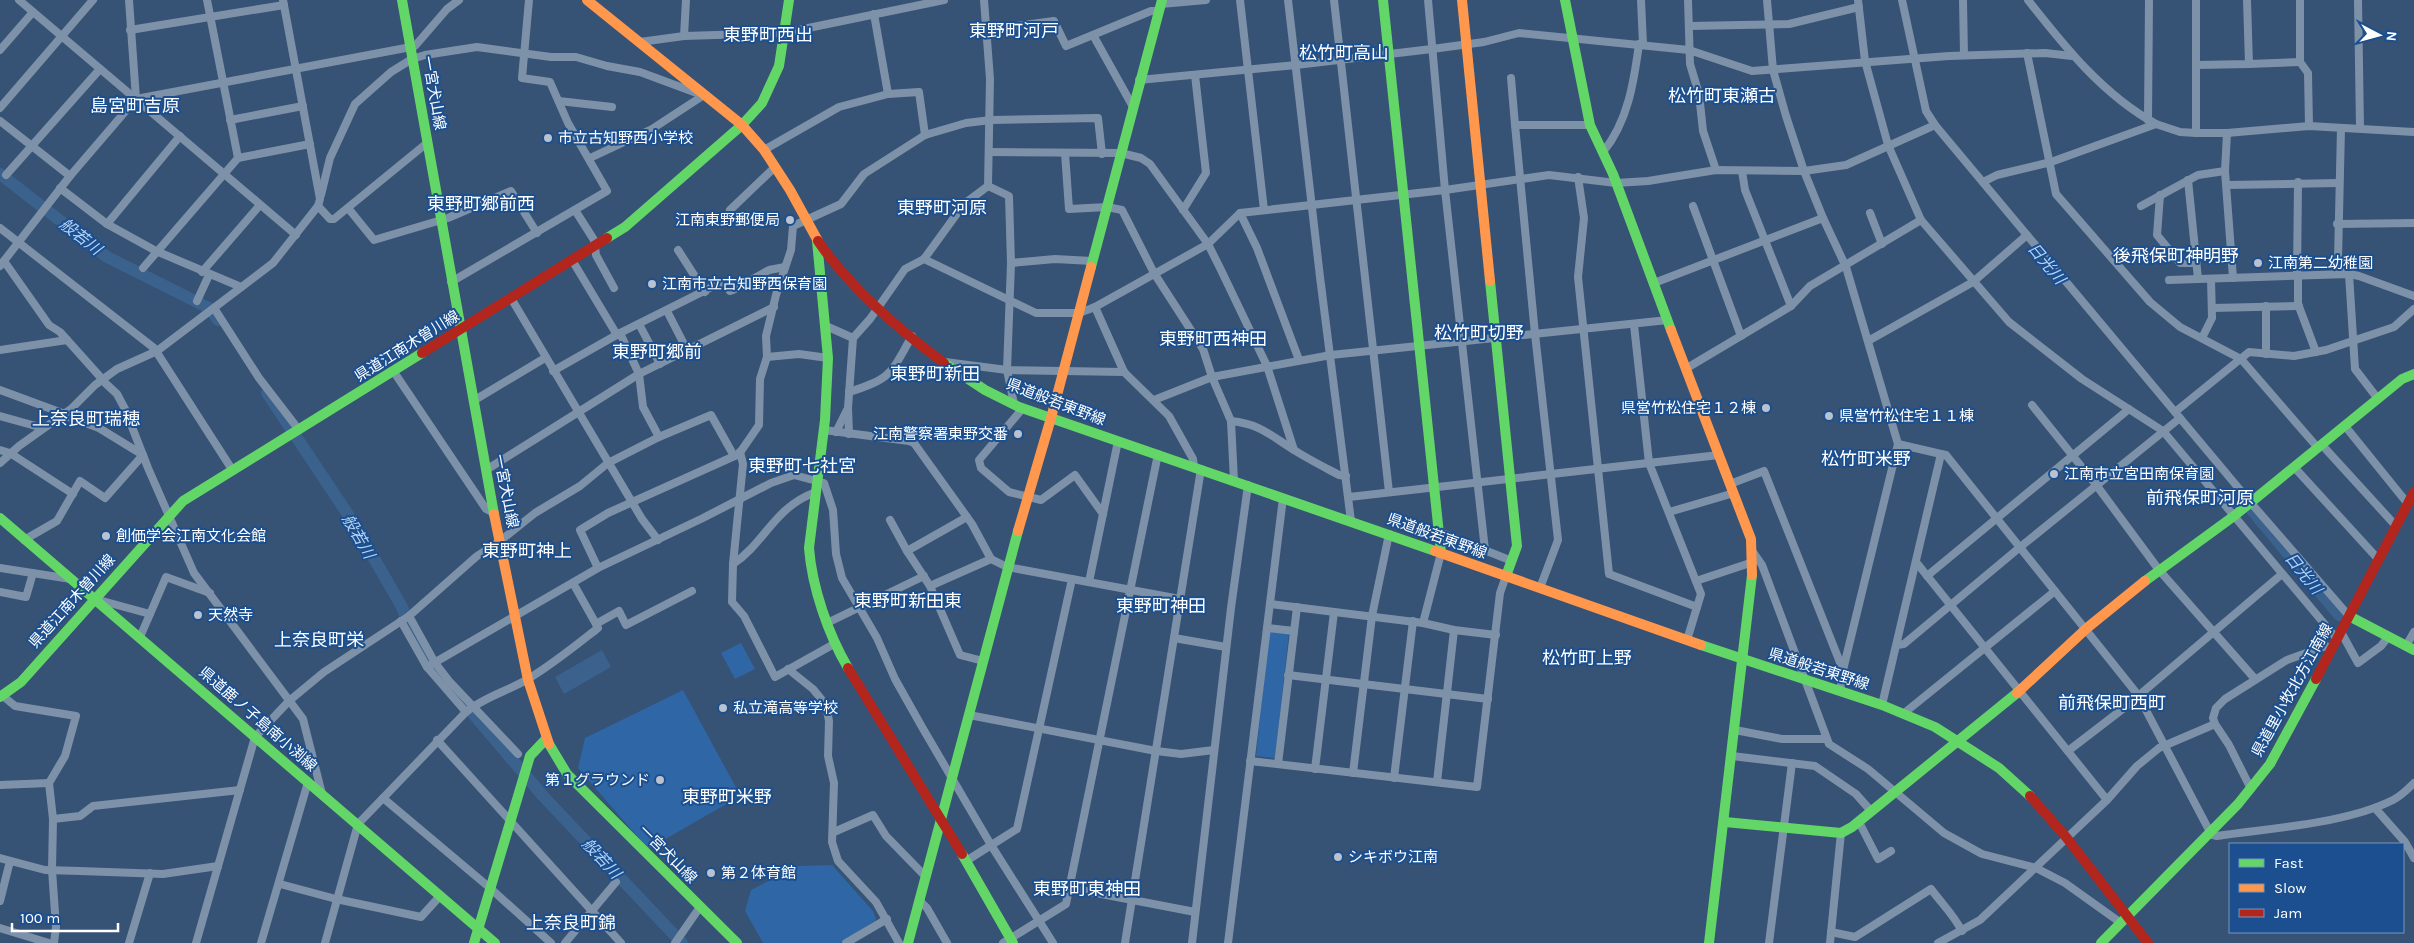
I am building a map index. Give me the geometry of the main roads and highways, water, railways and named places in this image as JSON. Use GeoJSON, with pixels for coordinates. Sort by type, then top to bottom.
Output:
{"type":"FeatureCollection","features":[{"type":"Feature","properties":{"kind":"waterway","name":"般若川"},"geometry":{"type":"LineString","coordinates":[[0,174],[107,257],[209,308],[218,320]]}},
{"type":"Feature","properties":{"kind":"waterway","name":"般若川"},"geometry":{"type":"LineString","coordinates":[[267,393],[353,522],[402,607],[409,626],[437,669]]}},
{"type":"Feature","properties":{"kind":"waterway","name":"日光川"},"geometry":{"type":"LineString","coordinates":[[2250,508],[2339,615]]}},
{"type":"Feature","properties":{"kind":"waterway","name":"般若川"},"geometry":{"type":"LineString","coordinates":[[452,689],[543,796],[682,943]]}},
{"type":"Feature","properties":{"kind":"place","name":"市立古知野西小学校"},"geometry":{"type":"Point","coordinates":[548,138]}},
{"type":"Feature","properties":{"kind":"place","name":"江南東野郵便局"},"geometry":{"type":"Point","coordinates":[790,220]}},
{"type":"Feature","properties":{"kind":"place","name":"江南第二幼稚園"},"geometry":{"type":"Point","coordinates":[2258,263]}},
{"type":"Feature","properties":{"kind":"place","name":"江南市立古知野西保育園"},"geometry":{"type":"Point","coordinates":[652,284]}},
{"type":"Feature","properties":{"kind":"place","name":"県営竹松住宅１２棟"},"geometry":{"type":"Point","coordinates":[1766,408]}},
{"type":"Feature","properties":{"kind":"place","name":"県営竹松住宅１１棟"},"geometry":{"type":"Point","coordinates":[1829,416]}},
{"type":"Feature","properties":{"kind":"place","name":"江南警察署東野交番"},"geometry":{"type":"Point","coordinates":[1018,434]}},
{"type":"Feature","properties":{"kind":"place","name":"江南市立宮田南保育園"},"geometry":{"type":"Point","coordinates":[2054,474]}},
{"type":"Feature","properties":{"kind":"place","name":"創価学会江南文化会館"},"geometry":{"type":"Point","coordinates":[106,536]}},
{"type":"Feature","properties":{"kind":"place","name":"天然寺"},"geometry":{"type":"Point","coordinates":[198,615]}},
{"type":"Feature","properties":{"kind":"place","name":"私立滝高等学校"},"geometry":{"type":"Point","coordinates":[723,708]}},
{"type":"Feature","properties":{"kind":"place","name":"第１グラウンド"},"geometry":{"type":"Point","coordinates":[660,780]}},
{"type":"Feature","properties":{"kind":"place","name":"シキボウ江南"},"geometry":{"type":"Point","coordinates":[1338,857]}},
{"type":"Feature","properties":{"kind":"place","name":"第２体育館"},"geometry":{"type":"Point","coordinates":[711,873]}},
{"type":"Feature","properties":{"kind":"district","name":"東野町河戸"},"geometry":{"type":"Point","coordinates":[1014,31]}},
{"type":"Feature","properties":{"kind":"district","name":"東野町西出"},"geometry":{"type":"Point","coordinates":[768,35]}},
{"type":"Feature","properties":{"kind":"district","name":"松竹町高山"},"geometry":{"type":"Point","coordinates":[1344,53]}},
{"type":"Feature","properties":{"kind":"district","name":"松竹町東瀬古"},"geometry":{"type":"Point","coordinates":[1722,96]}},
{"type":"Feature","properties":{"kind":"district","name":"島宮町吉原"},"geometry":{"type":"Point","coordinates":[135,106]}},
{"type":"Feature","properties":{"kind":"district","name":"東野町郷前西"},"geometry":{"type":"Point","coordinates":[481,204]}},
{"type":"Feature","properties":{"kind":"district","name":"東野町河原"},"geometry":{"type":"Point","coordinates":[942,208]}},
{"type":"Feature","properties":{"kind":"district","name":"後飛保町神明野"},"geometry":{"type":"Point","coordinates":[2176,256]}},
{"type":"Feature","properties":{"kind":"district","name":"松竹町切野"},"geometry":{"type":"Point","coordinates":[1479,333]}},
{"type":"Feature","properties":{"kind":"district","name":"東野町西神田"},"geometry":{"type":"Point","coordinates":[1213,339]}},
{"type":"Feature","properties":{"kind":"district","name":"東野町郷前"},"geometry":{"type":"Point","coordinates":[657,352]}},
{"type":"Feature","properties":{"kind":"district","name":"東野町新田"},"geometry":{"type":"Point","coordinates":[935,374]}},
{"type":"Feature","properties":{"kind":"district","name":"上奈良町瑞穂"},"geometry":{"type":"Point","coordinates":[86,419]}},
{"type":"Feature","properties":{"kind":"district","name":"松竹町米野"},"geometry":{"type":"Point","coordinates":[1866,459]}},
{"type":"Feature","properties":{"kind":"district","name":"東野町七社宮"},"geometry":{"type":"Point","coordinates":[802,466]}},
{"type":"Feature","properties":{"kind":"district","name":"前飛保町河原"},"geometry":{"type":"Point","coordinates":[2200,498]}},
{"type":"Feature","properties":{"kind":"district","name":"東野町神上"},"geometry":{"type":"Point","coordinates":[527,551]}},
{"type":"Feature","properties":{"kind":"district","name":"東野町新田東"},"geometry":{"type":"Point","coordinates":[908,601]}},
{"type":"Feature","properties":{"kind":"district","name":"東野町神田"},"geometry":{"type":"Point","coordinates":[1161,606]}},
{"type":"Feature","properties":{"kind":"district","name":"上奈良町栄"},"geometry":{"type":"Point","coordinates":[319,640]}},
{"type":"Feature","properties":{"kind":"district","name":"松竹町上野"},"geometry":{"type":"Point","coordinates":[1587,658]}},
{"type":"Feature","properties":{"kind":"district","name":"前飛保町西町"},"geometry":{"type":"Point","coordinates":[2112,703]}},
{"type":"Feature","properties":{"kind":"district","name":"東野町米野"},"geometry":{"type":"Point","coordinates":[727,797]}},
{"type":"Feature","properties":{"kind":"district","name":"東野町東神田"},"geometry":{"type":"Point","coordinates":[1087,889]}},
{"type":"Feature","properties":{"kind":"district","name":"上奈良町錦"},"geometry":{"type":"Point","coordinates":[571,923]}}]}
